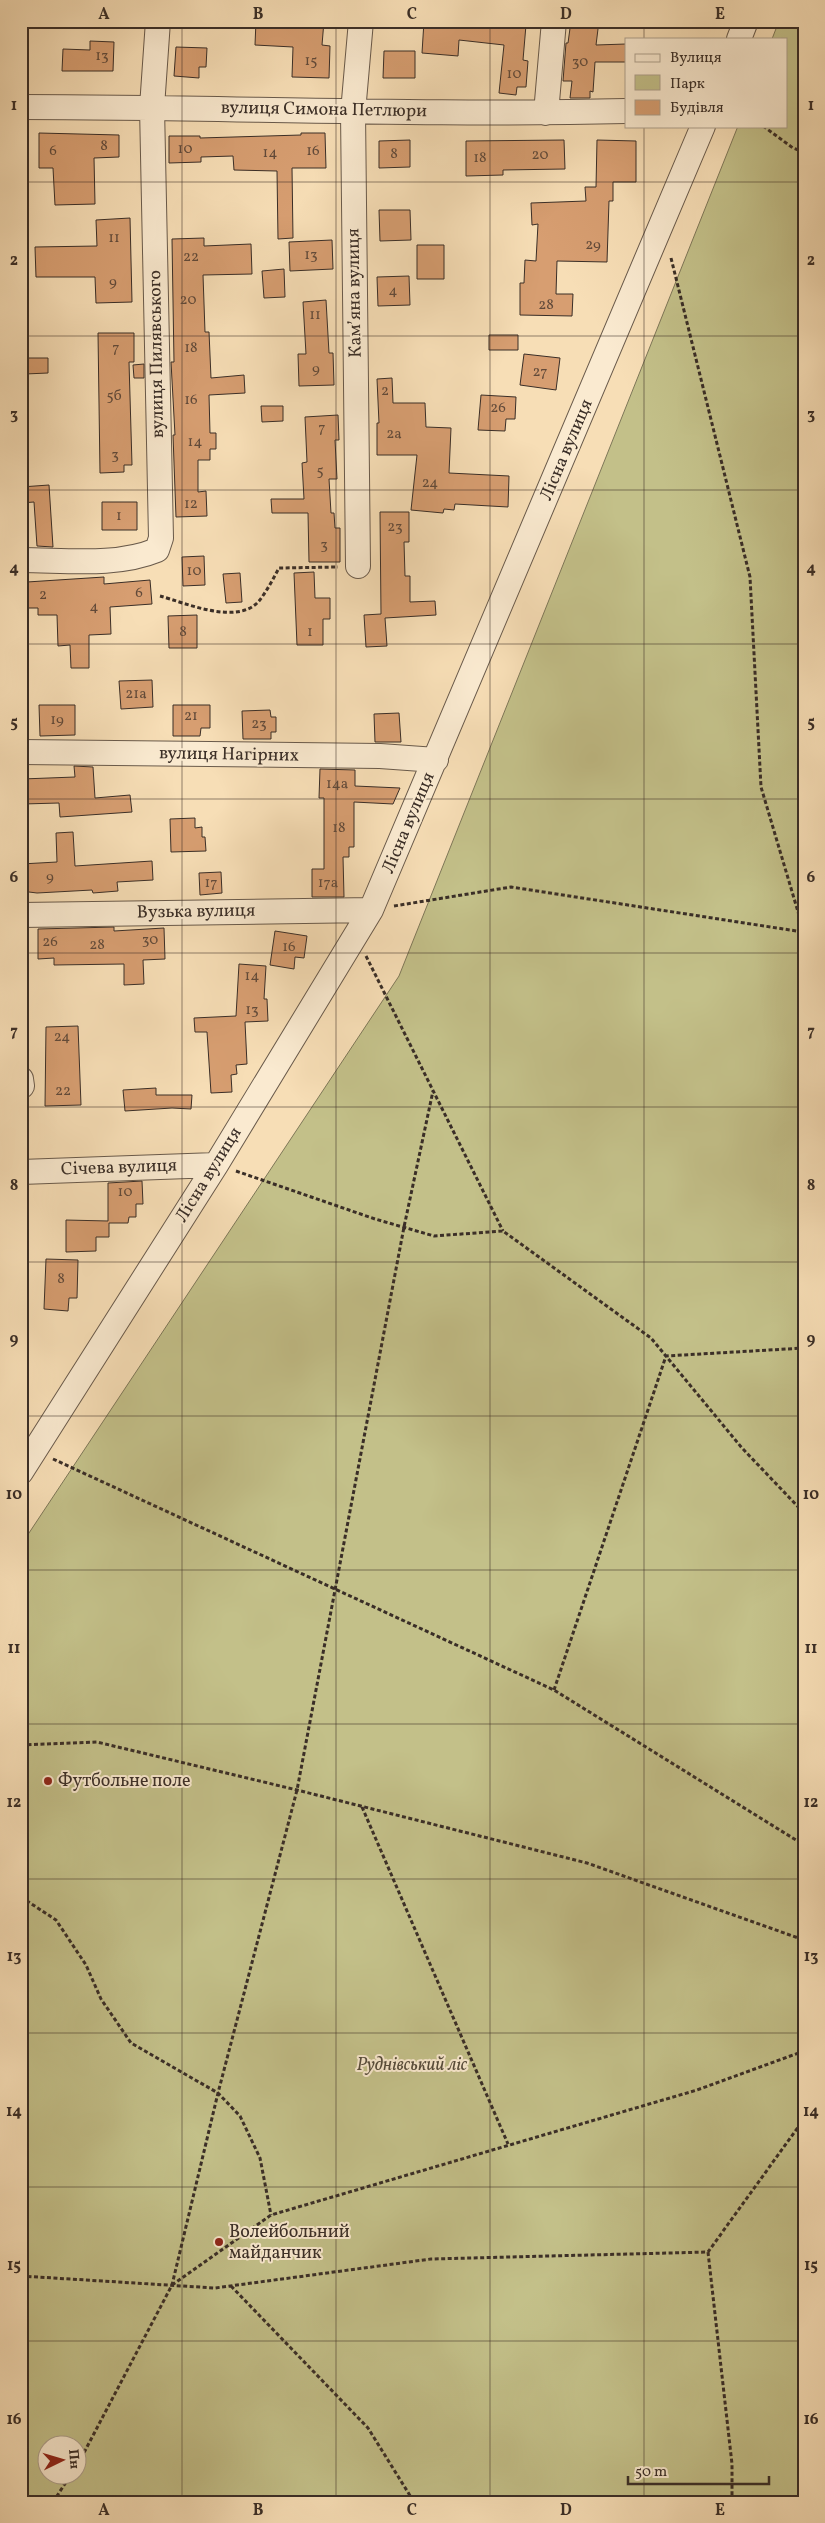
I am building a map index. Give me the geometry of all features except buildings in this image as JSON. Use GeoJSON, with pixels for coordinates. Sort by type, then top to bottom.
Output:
{"type":"FeatureCollection","features":[{"type":"Feature","properties":{"kind":"street","name":"вулиця Пилявського"},"geometry":{"type":"LineString","coordinates":[[21,560],[121,560],[143,556],[157,550],[161,538],[152,107],[158,21]]}},
{"type":"Feature","properties":{"kind":"street","name":"Камʼяна вулиця"},"geometry":{"type":"LineString","coordinates":[[358,566],[353,112],[361,21]]}},
{"type":"Feature","properties":{"kind":"street"},"geometry":{"type":"LineString","coordinates":[[546,113],[554,21]]}},
{"type":"Feature","properties":{"kind":"street"},"geometry":{"type":"LineString","coordinates":[[739,38],[746,21]]}},
{"type":"Feature","properties":{"kind":"street","name":"вулиця Симона Петлюри"},"geometry":{"type":"LineString","coordinates":[[21,106],[353,112],[546,113],[625,111]]}},
{"type":"Feature","properties":{"kind":"street","name":"Лісна вулиця"},"geometry":{"type":"LineString","coordinates":[[21,1472],[32,1441],[216,1165],[371,910],[702,128]]}},
{"type":"Feature","properties":{"kind":"street","name":"вулиця Нагірних"},"geometry":{"type":"LineString","coordinates":[[21,752],[380,756],[436,760]]}},
{"type":"Feature","properties":{"kind":"street","name":"Вузька вулиця"},"geometry":{"type":"LineString","coordinates":[[21,915],[371,910]]}},
{"type":"Feature","properties":{"kind":"street"},"geometry":{"type":"LineString","coordinates":[[21,1078],[22,1086]]}},
{"type":"Feature","properties":{"kind":"street","name":"Січева вулиця"},"geometry":{"type":"LineString","coordinates":[[21,1172],[216,1165]]}},
{"type":"Feature","properties":{"kind":"path"},"geometry":{"type":"LineString","coordinates":[[766,128],[793,148],[804,152]]}},
{"type":"Feature","properties":{"kind":"path"},"geometry":{"type":"LineString","coordinates":[[371,910],[511,887],[804,932],[761,787],[750,577],[662,223]]}},
{"type":"Feature","properties":{"kind":"path"},"geometry":{"type":"LineString","coordinates":[[160,596],[221,613],[245,610],[258,602],[279,568],[358,566]]}},
{"type":"Feature","properties":{"kind":"path"},"geometry":{"type":"LineString","coordinates":[[356,935],[503,1232],[651,1338],[742,1448],[804,1513]]}},
{"type":"Feature","properties":{"kind":"path"},"geometry":{"type":"LineString","coordinates":[[88,2445],[172,2285],[218,2093],[297,1790],[404,1227],[433,1092]]}},
{"type":"Feature","properties":{"kind":"path"},"geometry":{"type":"LineString","coordinates":[[216,1165],[434,1236],[503,1232]]}},
{"type":"Feature","properties":{"kind":"path"},"geometry":{"type":"LineString","coordinates":[[666,1356],[804,1348]]}},
{"type":"Feature","properties":{"kind":"path"},"geometry":{"type":"LineString","coordinates":[[554,1690],[666,1356]]}},
{"type":"Feature","properties":{"kind":"path"},"geometry":{"type":"LineString","coordinates":[[32,1441],[554,1690],[804,1845]]}},
{"type":"Feature","properties":{"kind":"path"},"geometry":{"type":"LineString","coordinates":[[21,1745],[97,1742],[297,1790],[586,1863],[804,1940]]}},
{"type":"Feature","properties":{"kind":"path"},"geometry":{"type":"LineString","coordinates":[[362,1807],[508,2144]]}},
{"type":"Feature","properties":{"kind":"path"},"geometry":{"type":"LineString","coordinates":[[21,1896],[56,1920],[86,1965],[101,1999],[131,2043],[218,2093],[240,2116],[260,2158],[271,2215]]}},
{"type":"Feature","properties":{"kind":"path"},"geometry":{"type":"LineString","coordinates":[[172,2285],[271,2215],[697,2090],[804,2051]]}},
{"type":"Feature","properties":{"kind":"path"},"geometry":{"type":"LineString","coordinates":[[732,2502],[732,2464],[708,2252],[804,2119]]}},
{"type":"Feature","properties":{"kind":"path"},"geometry":{"type":"LineString","coordinates":[[21,2276],[215,2288],[431,2259],[708,2252]]}},
{"type":"Feature","properties":{"kind":"path"},"geometry":{"type":"LineString","coordinates":[[230,2286],[368,2428],[414,2502]]}},
{"type":"Feature","properties":{"kind":"path"},"geometry":{"type":"LineString","coordinates":[[53,2502],[63,2486]]}},
{"type":"Feature","properties":{"kind":"green space","name":"Руднівський ліс"},"geometry":{"type":"Polygon","coordinates":[[[779,21],[804,21],[804,2502],[21,2502],[21,1545],[399,976],[737,128],[788,128],[788,38],[772,38],[779,21]]]}},
{"type":"Feature","properties":{"kind":"place","name":"Футбольне поле"},"geometry":{"type":"Point","coordinates":[48,1781]}},
{"type":"Feature","properties":{"kind":"place","name":"Волейбольний майданчик"},"geometry":{"type":"Point","coordinates":[219,2242]}}]}
